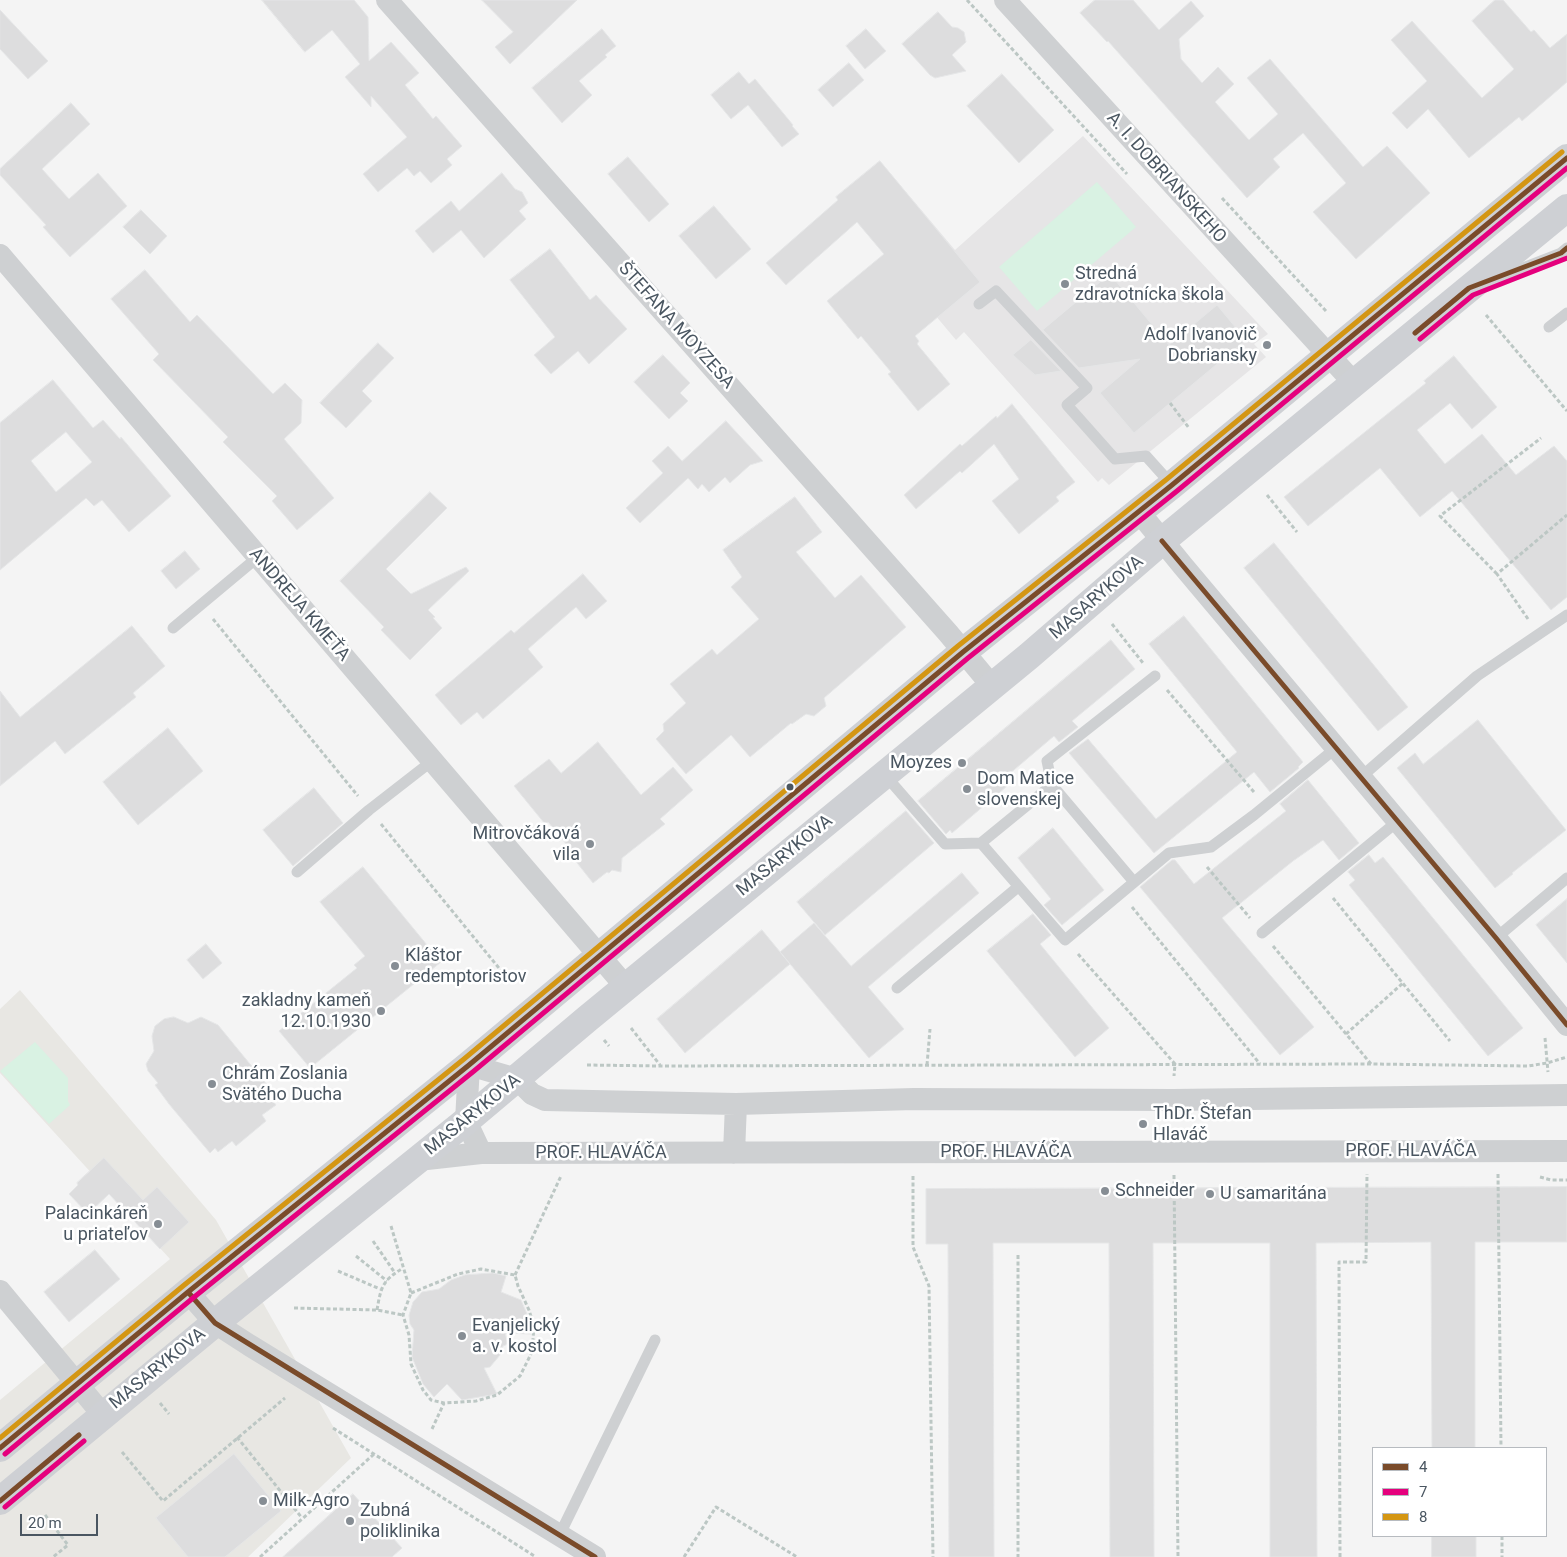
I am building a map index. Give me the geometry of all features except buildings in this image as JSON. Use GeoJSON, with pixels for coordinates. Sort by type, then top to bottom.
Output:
{"type":"FeatureCollection","features":[{"type":"Feature","properties":{"kind":"main road"},"geometry":{"type":"LineString","coordinates":[[0,1448],[188,1292],[469,1066],[963,652],[1139,512],[1567,158]]}},
{"type":"Feature","properties":{"kind":"main road","name":"MASARYKOVA"},"geometry":{"type":"LineString","coordinates":[[0,1500],[517,1079],[992,686],[1162,541],[1567,208]]}},
{"type":"Feature","properties":{"kind":"street","name":"ŠTEFANA MOYZESA"},"geometry":{"type":"LineString","coordinates":[[387,0],[992,686]]}},
{"type":"Feature","properties":{"kind":"street","name":"A. I. DOBRIANSKEHO"},"geometry":{"type":"LineString","coordinates":[[1005,0],[1354,384]]}},
{"type":"Feature","properties":{"kind":"street","name":"ANDREJA KMEŤA"},"geometry":{"type":"LineString","coordinates":[[0,255],[626,987]]}},
{"type":"Feature","properties":{"kind":"street"},"geometry":{"type":"LineString","coordinates":[[1139,512],[1567,1025]]}},
{"type":"Feature","properties":{"kind":"street"},"geometry":{"type":"LineString","coordinates":[[481,1153],[466,1121],[469,1066],[517,1079],[532,1094],[545,1100],[736,1104],[914,1099],[1174,1100],[1567,1095]]}},
{"type":"Feature","properties":{"kind":"street"},"geometry":{"type":"LineString","coordinates":[[734,1153],[736,1104]]}},
{"type":"Feature","properties":{"kind":"street","name":"PROF. HLAVÁČA"},"geometry":{"type":"LineString","coordinates":[[418,1160],[481,1153],[1567,1151]]}},
{"type":"Feature","properties":{"kind":"street"},"geometry":{"type":"LineString","coordinates":[[0,1291],[103,1415]]}},
{"type":"Feature","properties":{"kind":"street"},"geometry":{"type":"LineString","coordinates":[[188,1292],[215,1323],[397,1437],[595,1557]]}},
{"type":"Feature","properties":{"kind":"lane"},"geometry":{"type":"LineString","coordinates":[[1469,288],[1561,253],[1567,248]]}},
{"type":"Feature","properties":{"kind":"lane"},"geometry":{"type":"LineString","coordinates":[[979,304],[996,291],[1087,388],[1067,405],[1115,459],[1146,456],[1172,485]]}},
{"type":"Feature","properties":{"kind":"lane"},"geometry":{"type":"LineString","coordinates":[[1549,328],[1567,313]]}},
{"type":"Feature","properties":{"kind":"lane"},"geometry":{"type":"LineString","coordinates":[[174,628],[258,557]]}},
{"type":"Feature","properties":{"kind":"lane"},"geometry":{"type":"LineString","coordinates":[[1361,777],[1477,676],[1567,615]]}},
{"type":"Feature","properties":{"kind":"lane"},"geometry":{"type":"LineString","coordinates":[[1134,882],[1052,786],[1047,761],[1155,676]]}},
{"type":"Feature","properties":{"kind":"lane"},"geometry":{"type":"LineString","coordinates":[[981,843],[1065,940],[1169,853],[1211,847],[1336,748]]}},
{"type":"Feature","properties":{"kind":"lane"},"geometry":{"type":"LineString","coordinates":[[297,872],[370,810],[432,761]]}},
{"type":"Feature","properties":{"kind":"lane"},"geometry":{"type":"LineString","coordinates":[[885,775],[945,844],[981,843],[1052,786]]}},
{"type":"Feature","properties":{"kind":"lane"},"geometry":{"type":"LineString","coordinates":[[1262,933],[1398,821]]}},
{"type":"Feature","properties":{"kind":"lane"},"geometry":{"type":"LineString","coordinates":[[1496,938],[1567,878]]}},
{"type":"Feature","properties":{"kind":"lane"},"geometry":{"type":"LineString","coordinates":[[897,988],[1018,887]]}},
{"type":"Feature","properties":{"kind":"lane"},"geometry":{"type":"LineString","coordinates":[[560,1536],[655,1340]]}},
{"type":"Feature","properties":{"kind":"path"},"geometry":{"type":"LineString","coordinates":[[1486,315],[1567,411]]}},
{"type":"Feature","properties":{"kind":"path"},"geometry":{"type":"LineString","coordinates":[[1170,404],[1189,428]]}},
{"type":"Feature","properties":{"kind":"path"},"geometry":{"type":"LineString","coordinates":[[1538,634],[1498,574],[1440,516],[1541,438]]}},
{"type":"Feature","properties":{"kind":"path"},"geometry":{"type":"LineString","coordinates":[[1267,496],[1297,532]]}},
{"type":"Feature","properties":{"kind":"path"},"geometry":{"type":"LineString","coordinates":[[1498,574],[1567,515]]}},
{"type":"Feature","properties":{"kind":"path"},"geometry":{"type":"LineString","coordinates":[[1112,624],[1266,805]]}},
{"type":"Feature","properties":{"kind":"path"},"geometry":{"type":"LineString","coordinates":[[1193,849],[1371,1064]]}},
{"type":"Feature","properties":{"kind":"path"},"geometry":{"type":"LineString","coordinates":[[1322,884],[1450,1041]]}},
{"type":"Feature","properties":{"kind":"path"},"geometry":{"type":"LineString","coordinates":[[1120,893],[1260,1064]]}},
{"type":"Feature","properties":{"kind":"path"},"geometry":{"type":"LineString","coordinates":[[1065,940],[1175,1064],[1174,1100]]}},
{"type":"Feature","properties":{"kind":"path"},"geometry":{"type":"LineString","coordinates":[[1346,1034],[1403,983]]}},
{"type":"Feature","properties":{"kind":"path"},"geometry":{"type":"LineString","coordinates":[[631,1028],[660,1066]]}},
{"type":"Feature","properties":{"kind":"path"},"geometry":{"type":"LineString","coordinates":[[928,1065],[930,1029]]}},
{"type":"Feature","properties":{"kind":"path"},"geometry":{"type":"LineString","coordinates":[[587,1065],[1371,1064],[1528,1066],[1567,1057]]}},
{"type":"Feature","properties":{"kind":"path"},"geometry":{"type":"LineString","coordinates":[[914,1099],[915,1065]]}},
{"type":"Feature","properties":{"kind":"path"},"geometry":{"type":"LineString","coordinates":[[1173,1151],[1178,1557]]}},
{"type":"Feature","properties":{"kind":"path"},"geometry":{"type":"LineString","coordinates":[[915,1153],[913,1171],[913,1247],[930,1286],[933,1557]]}},
{"type":"Feature","properties":{"kind":"path"},"geometry":{"type":"LineString","coordinates":[[1498,1169],[1501,1447]]}},
{"type":"Feature","properties":{"kind":"path"},"geometry":{"type":"LineString","coordinates":[[1340,1557],[1339,1262],[1366,1262],[1367,1170]]}},
{"type":"Feature","properties":{"kind":"path"},"geometry":{"type":"LineString","coordinates":[[391,1226],[411,1293],[403,1316],[409,1336],[411,1364],[423,1390],[432,1400],[444,1403],[476,1401],[498,1395],[520,1376],[532,1352],[534,1326],[515,1275],[564,1171]]}},
{"type":"Feature","properties":{"kind":"path"},"geometry":{"type":"LineString","coordinates":[[374,1241],[395,1273]]}},
{"type":"Feature","properties":{"kind":"path"},"geometry":{"type":"LineString","coordinates":[[1018,1255],[1018,1557]]}},
{"type":"Feature","properties":{"kind":"path"},"geometry":{"type":"LineString","coordinates":[[356,1256],[387,1281]]}},
{"type":"Feature","properties":{"kind":"path"},"geometry":{"type":"LineString","coordinates":[[377,1310],[380,1289],[395,1273],[403,1268]]}},
{"type":"Feature","properties":{"kind":"path"},"geometry":{"type":"LineString","coordinates":[[411,1293],[458,1274],[481,1269],[515,1275]]}},
{"type":"Feature","properties":{"kind":"path"},"geometry":{"type":"LineString","coordinates":[[338,1271],[380,1289]]}},
{"type":"Feature","properties":{"kind":"path"},"geometry":{"type":"LineString","coordinates":[[294,1308],[377,1310],[403,1316]]}},
{"type":"Feature","properties":{"kind":"path"},"geometry":{"type":"LineString","coordinates":[[277,1392],[293,1403]]}},
{"type":"Feature","properties":{"kind":"path"},"geometry":{"type":"LineString","coordinates":[[122,1452],[163,1501],[285,1398]]}},
{"type":"Feature","properties":{"kind":"path"},"geometry":{"type":"LineString","coordinates":[[326,1423],[536,1557]]}},
{"type":"Feature","properties":{"kind":"path"},"geometry":{"type":"LineString","coordinates":[[237,1437],[302,1518]]}},
{"type":"Feature","properties":{"kind":"path"},"geometry":{"type":"LineString","coordinates":[[260,1557],[374,1454]]}},
{"type":"Feature","properties":{"kind":"path"},"geometry":{"type":"LineString","coordinates":[[684,1557],[716,1507],[797,1557]]}},
{"type":"Feature","properties":{"kind":"path"},"geometry":{"type":"LineString","coordinates":[[45,1515],[68,1545],[54,1557]]}},
{"type":"Feature","properties":{"kind":"path"},"geometry":{"type":"LineString","coordinates":[[1502,1537],[1502,1557]]}},
{"type":"Feature","properties":{"kind":"shaded area","name":"Stredná zdravotnícka škola"},"geometry":{"type":"Polygon","coordinates":[[[1083,136],[1268,334],[1254,344],[1266,357],[1109,485],[1102,478],[1098,482],[964,332],[956,340],[836,197],[880,161],[955,250],[1083,136]]]}},
{"type":"Feature","properties":{"kind":"shaded area"},"geometry":{"type":"Polygon","coordinates":[[[20,990],[216,1220],[351,1458],[248,1557],[0,1557],[0,1400],[170,1259],[0,1073],[0,1009],[20,990]]]}},
{"type":"Feature","properties":{"kind":"green space"},"geometry":{"type":"Polygon","coordinates":[[[1097,182],[1136,227],[1037,311],[999,267],[1097,182]]]}},
{"type":"Feature","properties":{"kind":"green space"},"geometry":{"type":"Polygon","coordinates":[[[35,1042],[68,1078],[68,1101],[70,1105],[49,1124],[0,1071],[35,1042]]]}},
{"type":"Feature","properties":{"kind":"transit line","name":"8"},"geometry":{"type":"LineString","coordinates":[[0,1438],[183,1286],[464,1059],[958,646],[1167,479],[1562,152]]}},
{"type":"Feature","properties":{"kind":"transit line","name":"4"},"geometry":{"type":"LineString","coordinates":[[0,1448],[188,1292],[469,1065],[963,652],[1172,485],[1567,158]]}},
{"type":"Feature","properties":{"kind":"transit line","name":"7"},"geometry":{"type":"LineString","coordinates":[[5,1454],[193,1298],[474,1071],[968,658],[1177,491],[1567,168]]}},
{"type":"Feature","properties":{"kind":"transit line","name":"4"},"geometry":{"type":"LineString","coordinates":[[1415,333],[1469,288],[1561,253],[1567,248]]}},
{"type":"Feature","properties":{"kind":"transit line","name":"7"},"geometry":{"type":"LineString","coordinates":[[1420,339],[1473,295],[1567,258]]}},
{"type":"Feature","properties":{"kind":"transit line","name":"4"},"geometry":{"type":"LineString","coordinates":[[1162,541],[1567,1025]]}},
{"type":"Feature","properties":{"kind":"transit line","name":"4"},"geometry":{"type":"LineString","coordinates":[[188,1292],[215,1323],[595,1557]]}},
{"type":"Feature","properties":{"kind":"transit line","name":"4"},"geometry":{"type":"LineString","coordinates":[[0,1501],[79,1435]]}},
{"type":"Feature","properties":{"kind":"transit line","name":"7"},"geometry":{"type":"LineString","coordinates":[[5,1507],[84,1441]]}},
{"type":"Feature","properties":{"kind":"place","name":"Stredná zdravotnícka škola"},"geometry":{"type":"Point","coordinates":[1065,284]}},
{"type":"Feature","properties":{"kind":"place","name":"Adolf Ivanovič Dobriansky"},"geometry":{"type":"Point","coordinates":[1267,345]}},
{"type":"Feature","properties":{"kind":"place","name":"Moyzes"},"geometry":{"type":"Point","coordinates":[962,763]}},
{"type":"Feature","properties":{"kind":"place","name":"Dom Matice slovenskej"},"geometry":{"type":"Point","coordinates":[967,789]}},
{"type":"Feature","properties":{"kind":"place","name":"Mitrovčáková vila"},"geometry":{"type":"Point","coordinates":[590,844]}},
{"type":"Feature","properties":{"kind":"place","name":"Kláštor redemptoristov"},"geometry":{"type":"Point","coordinates":[395,966]}},
{"type":"Feature","properties":{"kind":"place","name":"zakladny kameň 12.10.1930"},"geometry":{"type":"Point","coordinates":[381,1011]}},
{"type":"Feature","properties":{"kind":"place","name":"Chrám Zoslania Svätého Ducha"},"geometry":{"type":"Point","coordinates":[212,1084]}},
{"type":"Feature","properties":{"kind":"place","name":"ThDr. Štefan Hlaváč"},"geometry":{"type":"Point","coordinates":[1143,1124]}},
{"type":"Feature","properties":{"kind":"place","name":"Schneider"},"geometry":{"type":"Point","coordinates":[1105,1191]}},
{"type":"Feature","properties":{"kind":"place","name":"U samaritána"},"geometry":{"type":"Point","coordinates":[1210,1194]}},
{"type":"Feature","properties":{"kind":"place","name":"Palacinkáreň u priateľov"},"geometry":{"type":"Point","coordinates":[158,1224]}},
{"type":"Feature","properties":{"kind":"place","name":"Evanjelický a. v. kostol"},"geometry":{"type":"Point","coordinates":[462,1336]}},
{"type":"Feature","properties":{"kind":"place","name":"Milk-Agro"},"geometry":{"type":"Point","coordinates":[263,1501]}},
{"type":"Feature","properties":{"kind":"place","name":"Zubná poliklinika"},"geometry":{"type":"Point","coordinates":[350,1521]}}]}
